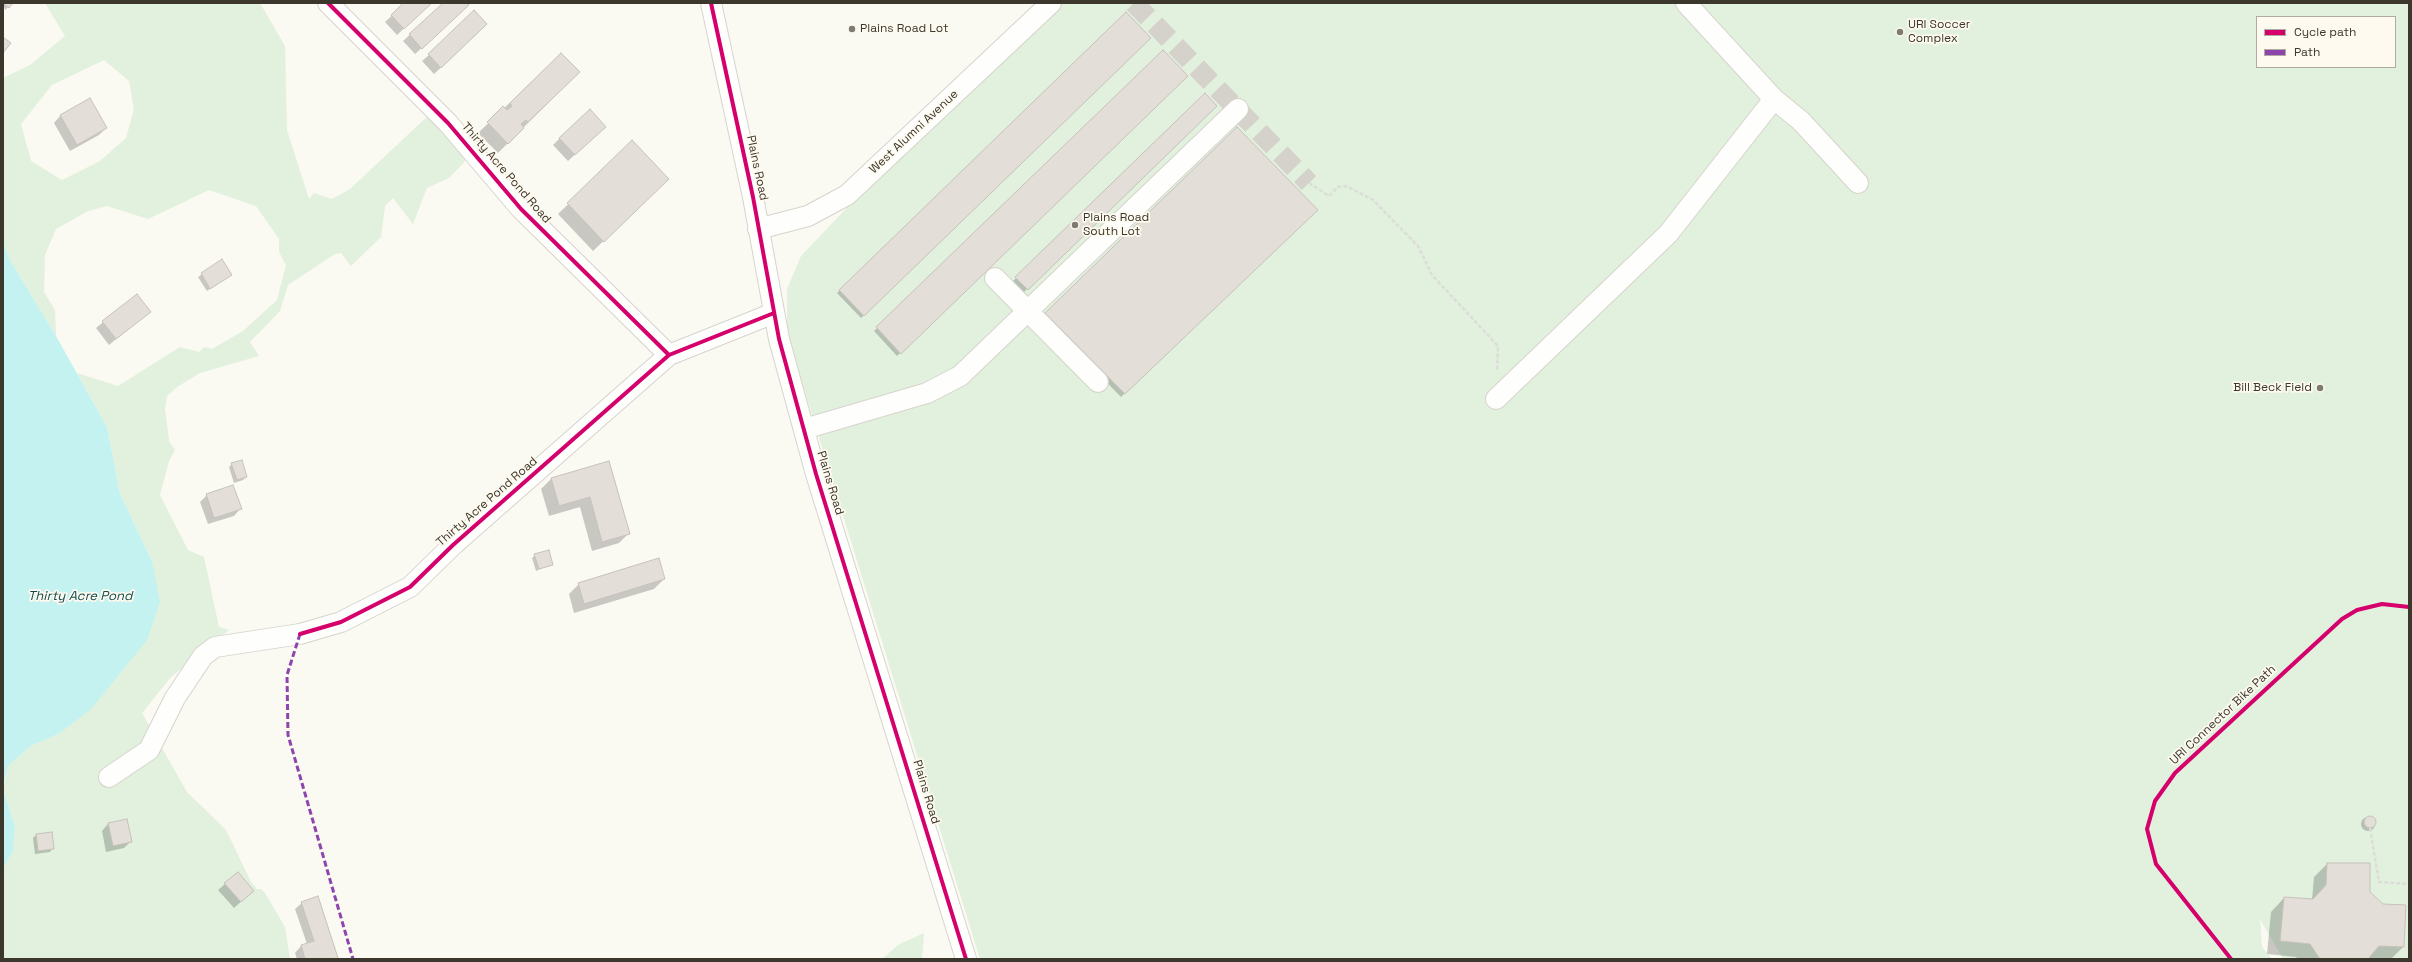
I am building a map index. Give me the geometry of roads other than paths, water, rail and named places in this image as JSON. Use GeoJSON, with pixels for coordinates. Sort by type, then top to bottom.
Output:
{"type":"FeatureCollection","features":[{"type":"Feature","properties":{"kind":"street","name":"Thirty Acre Pond Road"},"geometry":{"type":"LineString","coordinates":[[328,3],[448,123],[521,209],[669,355]]}},
{"type":"Feature","properties":{"kind":"street","name":"Plains Road"},"geometry":{"type":"LineString","coordinates":[[711,3],[758,229],[779,339],[804,429],[966,959]]}},
{"type":"Feature","properties":{"kind":"street","name":"West Alumni Avenue"},"geometry":{"type":"LineString","coordinates":[[758,229],[808,216],[847,195],[1051,3]]}},
{"type":"Feature","properties":{"kind":"street"},"geometry":{"type":"LineString","coordinates":[[1686,3],[1774,99],[1801,121],[1858,184]]}},
{"type":"Feature","properties":{"kind":"street"},"geometry":{"type":"LineString","coordinates":[[1496,399],[1668,234],[1774,99]]}},
{"type":"Feature","properties":{"kind":"street"},"geometry":{"type":"LineString","coordinates":[[804,429],[927,393],[960,376],[1238,109]]}},
{"type":"Feature","properties":{"kind":"street"},"geometry":{"type":"LineString","coordinates":[[995,278],[1098,382]]}},
{"type":"Feature","properties":{"kind":"street","name":"Thirty Acre Pond Road"},"geometry":{"type":"LineString","coordinates":[[109,777],[149,750],[175,698],[203,656],[215,647],[300,634],[341,622],[410,587],[453,546],[669,355],[774,313]]}},
{"type":"Feature","properties":{"kind":"water","name":"Thirty Acre Pond"},"geometry":{"type":"Polygon","coordinates":[[[3,242],[10,260],[56,336],[107,427],[120,494],[152,561],[160,602],[147,640],[91,709],[60,733],[31,746],[8,766],[3,786],[3,242]]]}},
{"type":"Feature","properties":{"kind":"water"},"geometry":{"type":"Polygon","coordinates":[[[3,789],[15,826],[13,852],[3,867],[3,789]]]}},
{"type":"Feature","properties":{"kind":"tunnel"},"geometry":{"type":"LineString","coordinates":[[1134,3],[1309,183]]}},
{"type":"Feature","properties":{"kind":"place","name":"Plains Road Lot"},"geometry":{"type":"Point","coordinates":[852,29]}},
{"type":"Feature","properties":{"kind":"place","name":"URI Soccer Complex"},"geometry":{"type":"Point","coordinates":[1900,32]}},
{"type":"Feature","properties":{"kind":"place","name":"Plains Road South Lot"},"geometry":{"type":"Point","coordinates":[1075,225]}},
{"type":"Feature","properties":{"kind":"place","name":"Bill Beck Field"},"geometry":{"type":"Point","coordinates":[2320,388]}}]}
